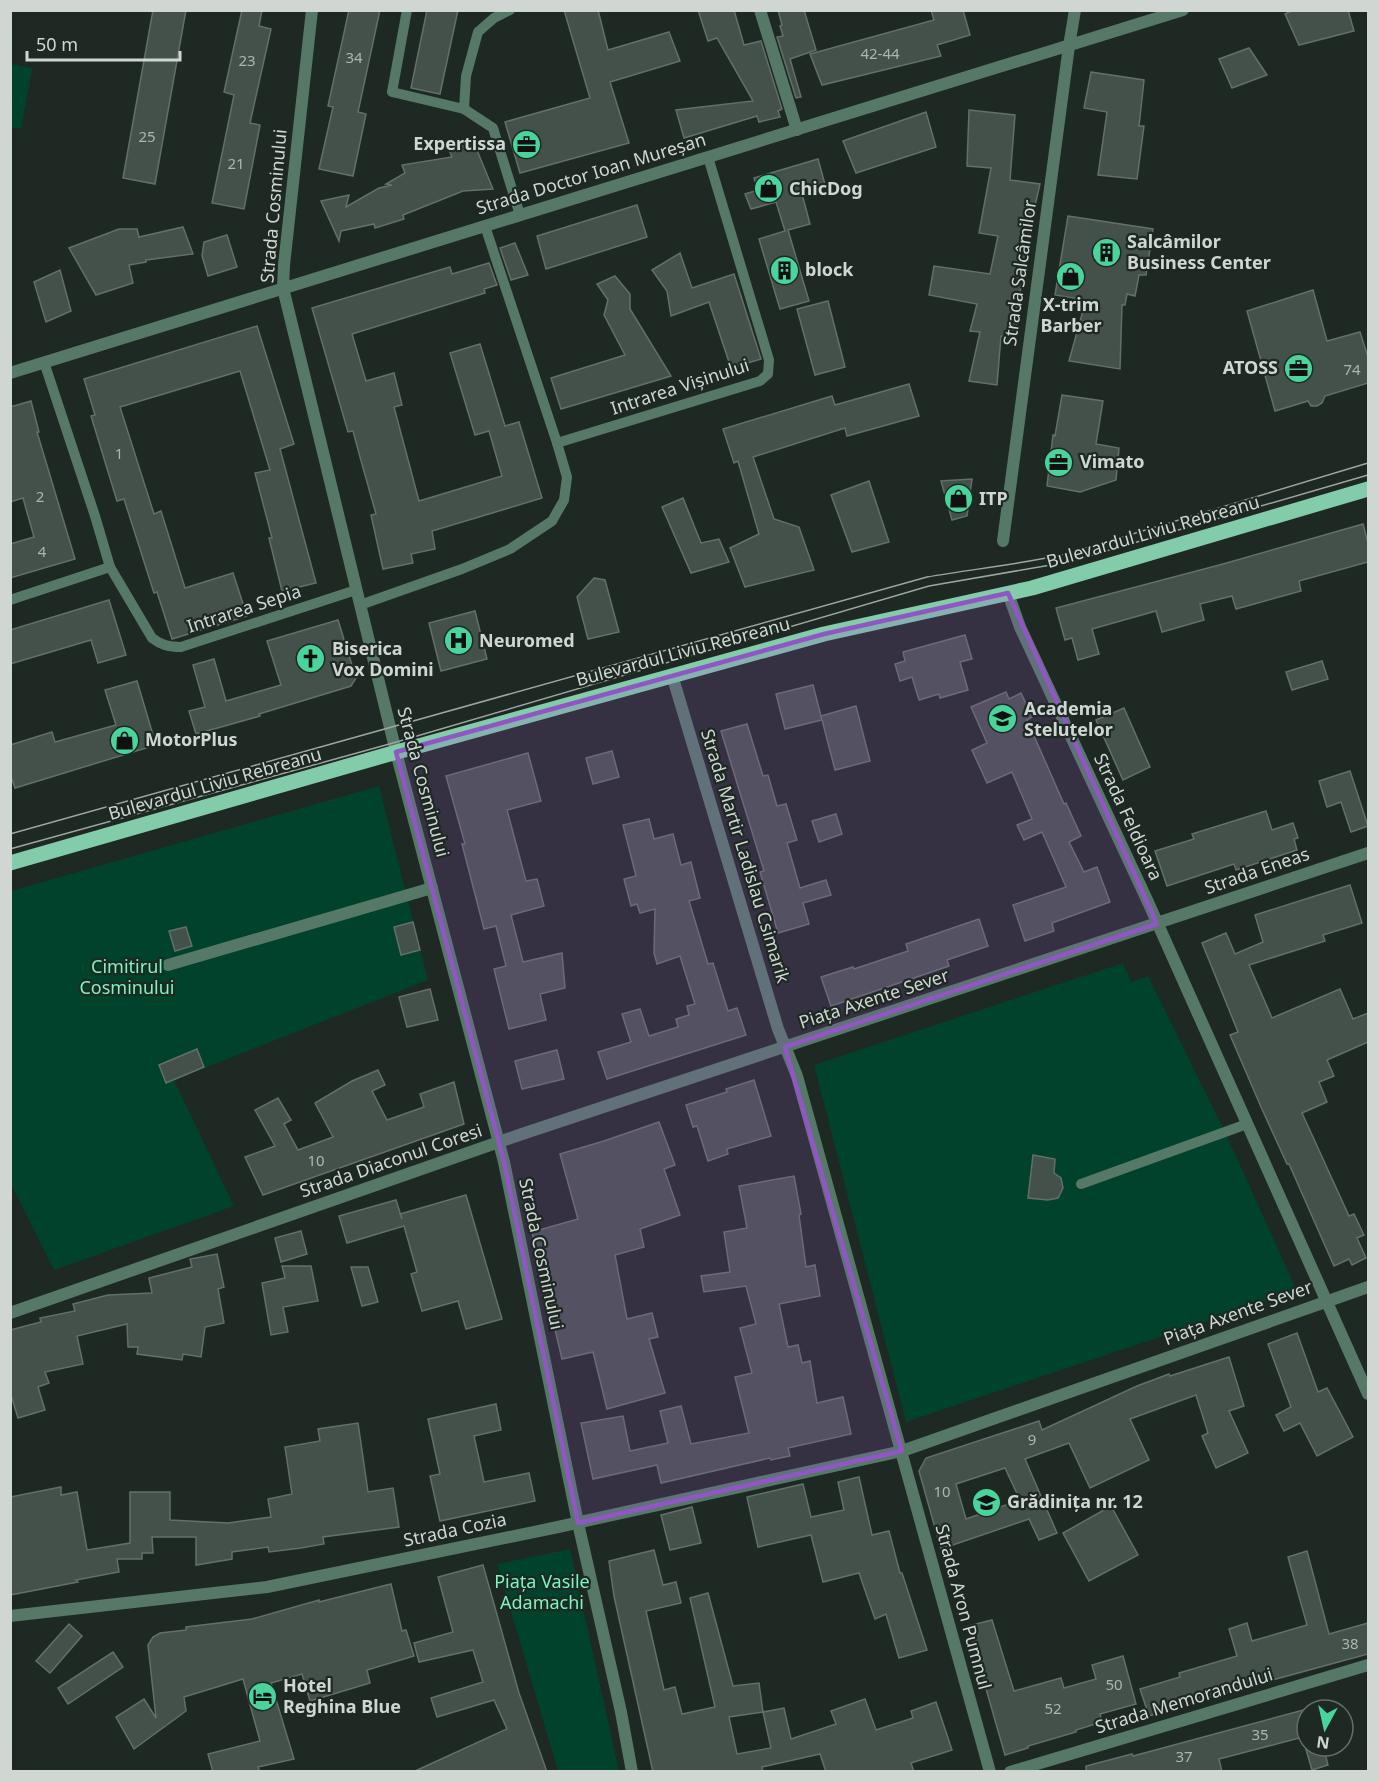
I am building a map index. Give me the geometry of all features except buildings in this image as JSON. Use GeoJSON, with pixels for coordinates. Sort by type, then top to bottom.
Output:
{"type":"FeatureCollection","features":[{"type":"Feature","properties":{"kind":"main road","name":"Bulevardul Liviu Rebreanu"},"geometry":{"type":"LineString","coordinates":[[10,863],[396,752],[824,634],[1032,588],[1368,489]]}},
{"type":"Feature","properties":{"kind":"street","name":"Strada Cosminului"},"geometry":{"type":"LineString","coordinates":[[312,10],[283,288],[396,752],[499,1142],[578,1523]]}},
{"type":"Feature","properties":{"kind":"street"},"geometry":{"type":"LineString","coordinates":[[760,10],[797,130]]}},
{"type":"Feature","properties":{"kind":"street","name":"Strada Salcâmilor"},"geometry":{"type":"LineString","coordinates":[[1003,541],[1075,10]]}},
{"type":"Feature","properties":{"kind":"street","name":"Strada Doctor Ioan Mureșan"},"geometry":{"type":"LineString","coordinates":[[10,372],[1183,10]]}},
{"type":"Feature","properties":{"kind":"street","name":"Strada Feldioara"},"geometry":{"type":"LineString","coordinates":[[1008,593],[1020,627],[1157,924]]}},
{"type":"Feature","properties":{"kind":"street","name":"Strada Martir Ladislau Csimarik"},"geometry":{"type":"LineString","coordinates":[[672,675],[785,1047]]}},
{"type":"Feature","properties":{"kind":"street","name":"Strada Eneas"},"geometry":{"type":"LineString","coordinates":[[1157,924],[1368,853]]}},
{"type":"Feature","properties":{"kind":"street"},"geometry":{"type":"LineString","coordinates":[[168,965],[432,888]]}},
{"type":"Feature","properties":{"kind":"street","name":"Piața Axente Sever"},"geometry":{"type":"LineString","coordinates":[[1157,924],[1326,1301],[902,1451],[797,1076],[785,1047],[1157,924]]}},
{"type":"Feature","properties":{"kind":"street","name":"Strada Diaconul Coresi"},"geometry":{"type":"LineString","coordinates":[[10,1313],[499,1142],[785,1047]]}},
{"type":"Feature","properties":{"kind":"street"},"geometry":{"type":"LineString","coordinates":[[1368,1287],[1326,1301],[1368,1394]]}},
{"type":"Feature","properties":{"kind":"street","name":"Strada Cozia"},"geometry":{"type":"LineString","coordinates":[[10,1616],[267,1587],[578,1523],[902,1451]]}},
{"type":"Feature","properties":{"kind":"street","name":"Strada Aron Pumnul"},"geometry":{"type":"LineString","coordinates":[[902,1451],[990,1772]]}},
{"type":"Feature","properties":{"kind":"street"},"geometry":{"type":"LineString","coordinates":[[578,1523],[621,1712],[632,1772]]}},
{"type":"Feature","properties":{"kind":"street","name":"Strada Memorandului"},"geometry":{"type":"LineString","coordinates":[[1010,1772],[1368,1665]]}},
{"type":"Feature","properties":{"kind":"lane"},"geometry":{"type":"LineString","coordinates":[[408,10],[392,92],[464,109],[493,129],[520,215]]}},
{"type":"Feature","properties":{"kind":"lane"},"geometry":{"type":"LineString","coordinates":[[464,109],[466,76],[478,33],[494,18],[510,10]]}},
{"type":"Feature","properties":{"kind":"lane","name":"Intrarea Vișinului"},"geometry":{"type":"LineString","coordinates":[[557,443],[759,381],[768,374],[769,360],[708,157]]}},
{"type":"Feature","properties":{"kind":"lane"},"geometry":{"type":"LineString","coordinates":[[360,605],[462,569],[510,549],[552,522],[564,500],[567,477],[485,226]]}},
{"type":"Feature","properties":{"kind":"lane","name":"Intrarea Sepia"},"geometry":{"type":"LineString","coordinates":[[44,362],[96,516],[110,567],[152,638],[159,644],[169,647],[181,646],[356,590]]}},
{"type":"Feature","properties":{"kind":"lane"},"geometry":{"type":"LineString","coordinates":[[10,600],[110,567]]}},
{"type":"Feature","properties":{"kind":"lane"},"geometry":{"type":"LineString","coordinates":[[1081,1184],[1247,1124]]}},
{"type":"Feature","properties":{"kind":"highlighted area"},"geometry":{"type":"Polygon","coordinates":[[[1008,593],[1157,924],[785,1047],[902,1451],[578,1523],[504,1162],[396,752],[824,634],[1008,593]]]}},
{"type":"Feature","properties":{"kind":"green space"},"geometry":{"type":"Polygon","coordinates":[[[10,64],[32,68],[21,129],[11,127],[10,64]]]}},
{"type":"Feature","properties":{"kind":"green space","name":"Cimitirul Cosminului"},"geometry":{"type":"Polygon","coordinates":[[[379,786],[428,980],[174,1080],[234,1206],[54,1270],[11,1184],[11,891],[379,786]]]}},
{"type":"Feature","properties":{"kind":"green space"},"geometry":{"type":"Polygon","coordinates":[[[1123,963],[1131,982],[1148,976],[1225,1132],[1297,1291],[906,1422],[814,1065],[1123,963]]]}},
{"type":"Feature","properties":{"kind":"green space","name":"Piața Vasile Adamachi"},"geometry":{"type":"Polygon","coordinates":[[[570,1549],[619,1771],[558,1771],[497,1564],[570,1549]]]}},
{"type":"Feature","properties":{"kind":"tram line"},"geometry":{"type":"LineString","coordinates":[[10,834],[927,577],[1066,554],[1368,463]]}},
{"type":"Feature","properties":{"kind":"tram line"},"geometry":{"type":"LineString","coordinates":[[10,849],[393,743],[929,586],[1068,562],[1368,475]]}},
{"type":"Feature","properties":{"kind":"place","name":"Expertissa"},"geometry":{"type":"Point","coordinates":[527,144]}},
{"type":"Feature","properties":{"kind":"place","name":"ChicDog"},"geometry":{"type":"Point","coordinates":[768,189]}},
{"type":"Feature","properties":{"kind":"place","name":"Salcâmilor Business Center"},"geometry":{"type":"Point","coordinates":[1106,252]}},
{"type":"Feature","properties":{"kind":"place","name":"block"},"geometry":{"type":"Point","coordinates":[784,270]}},
{"type":"Feature","properties":{"kind":"place","name":"X-trim Barber"},"geometry":{"type":"Point","coordinates":[1071,276]}},
{"type":"Feature","properties":{"kind":"place","name":"ATOSS"},"geometry":{"type":"Point","coordinates":[1299,368]}},
{"type":"Feature","properties":{"kind":"place","name":"Vimato"},"geometry":{"type":"Point","coordinates":[1059,462]}},
{"type":"Feature","properties":{"kind":"place","name":"ITP"},"geometry":{"type":"Point","coordinates":[958,499]}},
{"type":"Feature","properties":{"kind":"place","name":"Neuromed"},"geometry":{"type":"Point","coordinates":[458,641]}},
{"type":"Feature","properties":{"kind":"place","name":"Biserica Vox Domini"},"geometry":{"type":"Point","coordinates":[311,659]}},
{"type":"Feature","properties":{"kind":"place","name":"Academia Steluțelor"},"geometry":{"type":"Point","coordinates":[1003,719]}},
{"type":"Feature","properties":{"kind":"place","name":"MotorPlus"},"geometry":{"type":"Point","coordinates":[124,740]}},
{"type":"Feature","properties":{"kind":"place","name":"Grădinița nr. 12"},"geometry":{"type":"Point","coordinates":[986,1502]}},
{"type":"Feature","properties":{"kind":"place","name":"Hotel Reghina Blue"},"geometry":{"type":"Point","coordinates":[262,1696]}}]}
